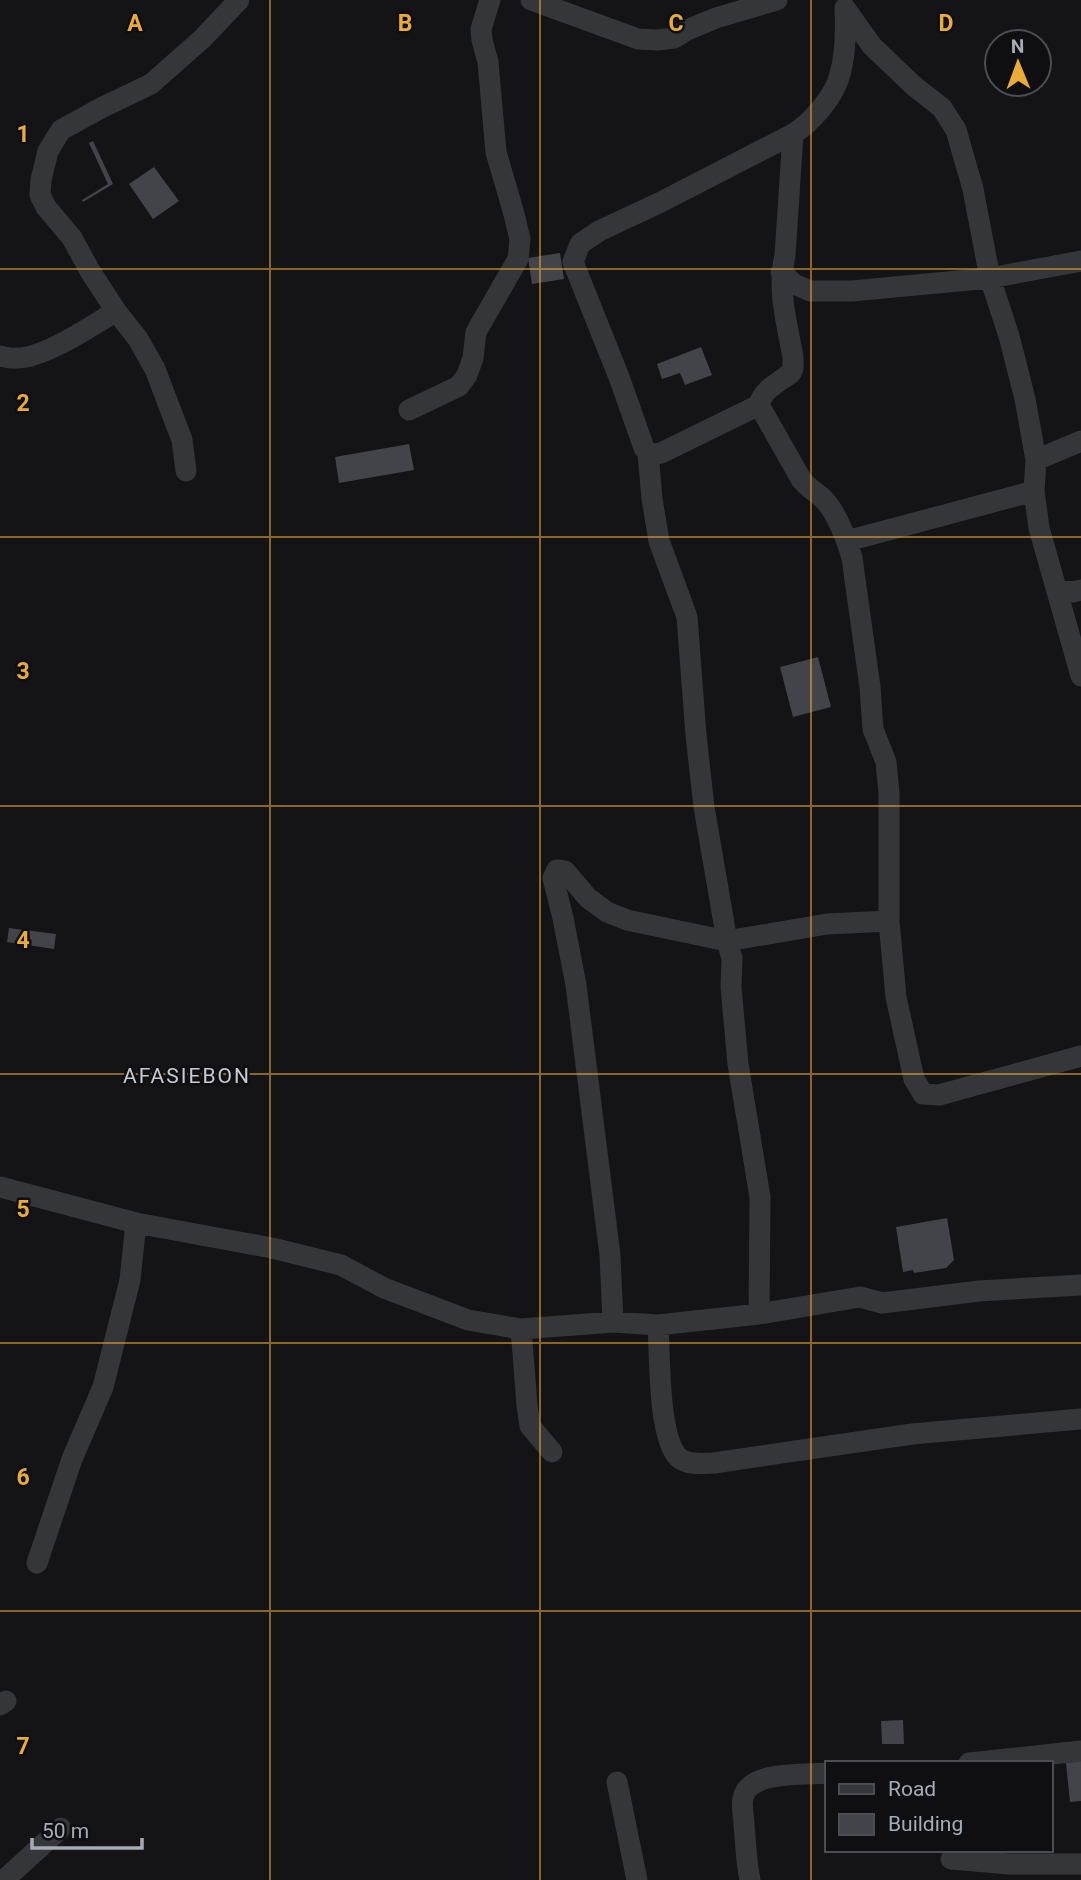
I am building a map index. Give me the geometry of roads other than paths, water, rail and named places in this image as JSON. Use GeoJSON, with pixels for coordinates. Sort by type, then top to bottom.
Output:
{"type":"FeatureCollection","features":[{"type":"Feature","properties":{"kind":"street"},"geometry":{"type":"LineString","coordinates":[[186,471],[182,440],[155,369],[138,339],[90,271],[72,238],[46,207],[40,194],[41,180],[48,151],[61,131],[151,84],[202,39],[239,0]]}},
{"type":"Feature","properties":{"kind":"street"},"geometry":{"type":"LineString","coordinates":[[409,410],[459,386],[467,374],[476,332],[518,259],[520,239],[496,152],[488,62],[482,40],[481,29],[490,0]]}},
{"type":"Feature","properties":{"kind":"street"},"geometry":{"type":"LineString","coordinates":[[531,0],[638,39],[658,40],[674,38],[716,19],[778,0]]}},
{"type":"Feature","properties":{"kind":"street"},"geometry":{"type":"LineString","coordinates":[[759,1314],[760,1197],[738,1064],[731,987],[732,958],[704,807],[687,617],[659,541],[648,453],[573,262],[580,244],[599,231],[659,203],[804,127],[823,105],[840,78],[846,32],[843,4]]}},
{"type":"Feature","properties":{"kind":"street"},"geometry":{"type":"LineString","coordinates":[[843,4],[872,46],[942,108],[956,130],[973,189],[990,278],[1025,399],[1036,460],[1034,491],[1039,528],[1081,676]]}},
{"type":"Feature","properties":{"kind":"street"},"geometry":{"type":"LineString","coordinates":[[793,134],[785,256],[781,272],[793,368],[791,373],[765,393],[759,405],[801,479],[826,502],[847,541],[859,603],[873,729],[886,762],[888,921],[895,997],[914,1079],[923,1094],[939,1095],[1081,1056]]}},
{"type":"Feature","properties":{"kind":"street"},"geometry":{"type":"LineString","coordinates":[[781,272],[794,284],[810,291],[852,291],[990,278],[1081,261]]}},
{"type":"Feature","properties":{"kind":"street"},"geometry":{"type":"LineString","coordinates":[[0,356],[17,358],[32,355],[70,339],[116,311]]}},
{"type":"Feature","properties":{"kind":"street"},"geometry":{"type":"LineString","coordinates":[[648,453],[661,453],[759,405]]}},
{"type":"Feature","properties":{"kind":"street"},"geometry":{"type":"LineString","coordinates":[[1036,460],[1081,441]]}},
{"type":"Feature","properties":{"kind":"street"},"geometry":{"type":"LineString","coordinates":[[847,541],[1034,491]]}},
{"type":"Feature","properties":{"kind":"street"},"geometry":{"type":"LineString","coordinates":[[1058,590],[1081,590]]}},
{"type":"Feature","properties":{"kind":"street"},"geometry":{"type":"LineString","coordinates":[[613,1322],[610,1255],[576,985],[552,878],[556,870],[565,871],[588,898],[607,912],[627,920],[727,941],[827,924],[888,921]]}},
{"type":"Feature","properties":{"kind":"street"},"geometry":{"type":"LineString","coordinates":[[0,1187],[136,1223],[272,1248],[341,1265],[383,1288],[468,1320],[521,1329],[613,1322],[658,1325],[759,1314],[860,1297],[883,1303],[979,1290],[1081,1285]]}},
{"type":"Feature","properties":{"kind":"street"},"geometry":{"type":"LineString","coordinates":[[37,1563],[72,1459],[103,1387],[130,1280],[136,1223]]}},
{"type":"Feature","properties":{"kind":"street"},"geometry":{"type":"LineString","coordinates":[[658,1325],[662,1405],[669,1444],[680,1459],[693,1464],[912,1434],[1081,1419]]}},
{"type":"Feature","properties":{"kind":"street"},"geometry":{"type":"LineString","coordinates":[[521,1329],[530,1426],[552,1452]]}},
{"type":"Feature","properties":{"kind":"street"},"geometry":{"type":"LineString","coordinates":[[988,1761],[1081,1751]]}},
{"type":"Feature","properties":{"kind":"street"},"geometry":{"type":"LineString","coordinates":[[750,1880],[743,1798],[748,1788],[759,1780],[772,1777],[825,1773]]}},
{"type":"Feature","properties":{"kind":"street"},"geometry":{"type":"LineString","coordinates":[[617,1782],[637,1880]]}},
{"type":"Feature","properties":{"kind":"street"},"geometry":{"type":"LineString","coordinates":[[4,1880],[61,1828]]}},
{"type":"Feature","properties":{"kind":"street"},"geometry":{"type":"LineString","coordinates":[[951,1859],[1009,1864],[1081,1864]]}},
{"type":"Feature","properties":{"kind":"district","name":"AFASIEBON"},"geometry":{"type":"Point","coordinates":[187,1076]}}]}
